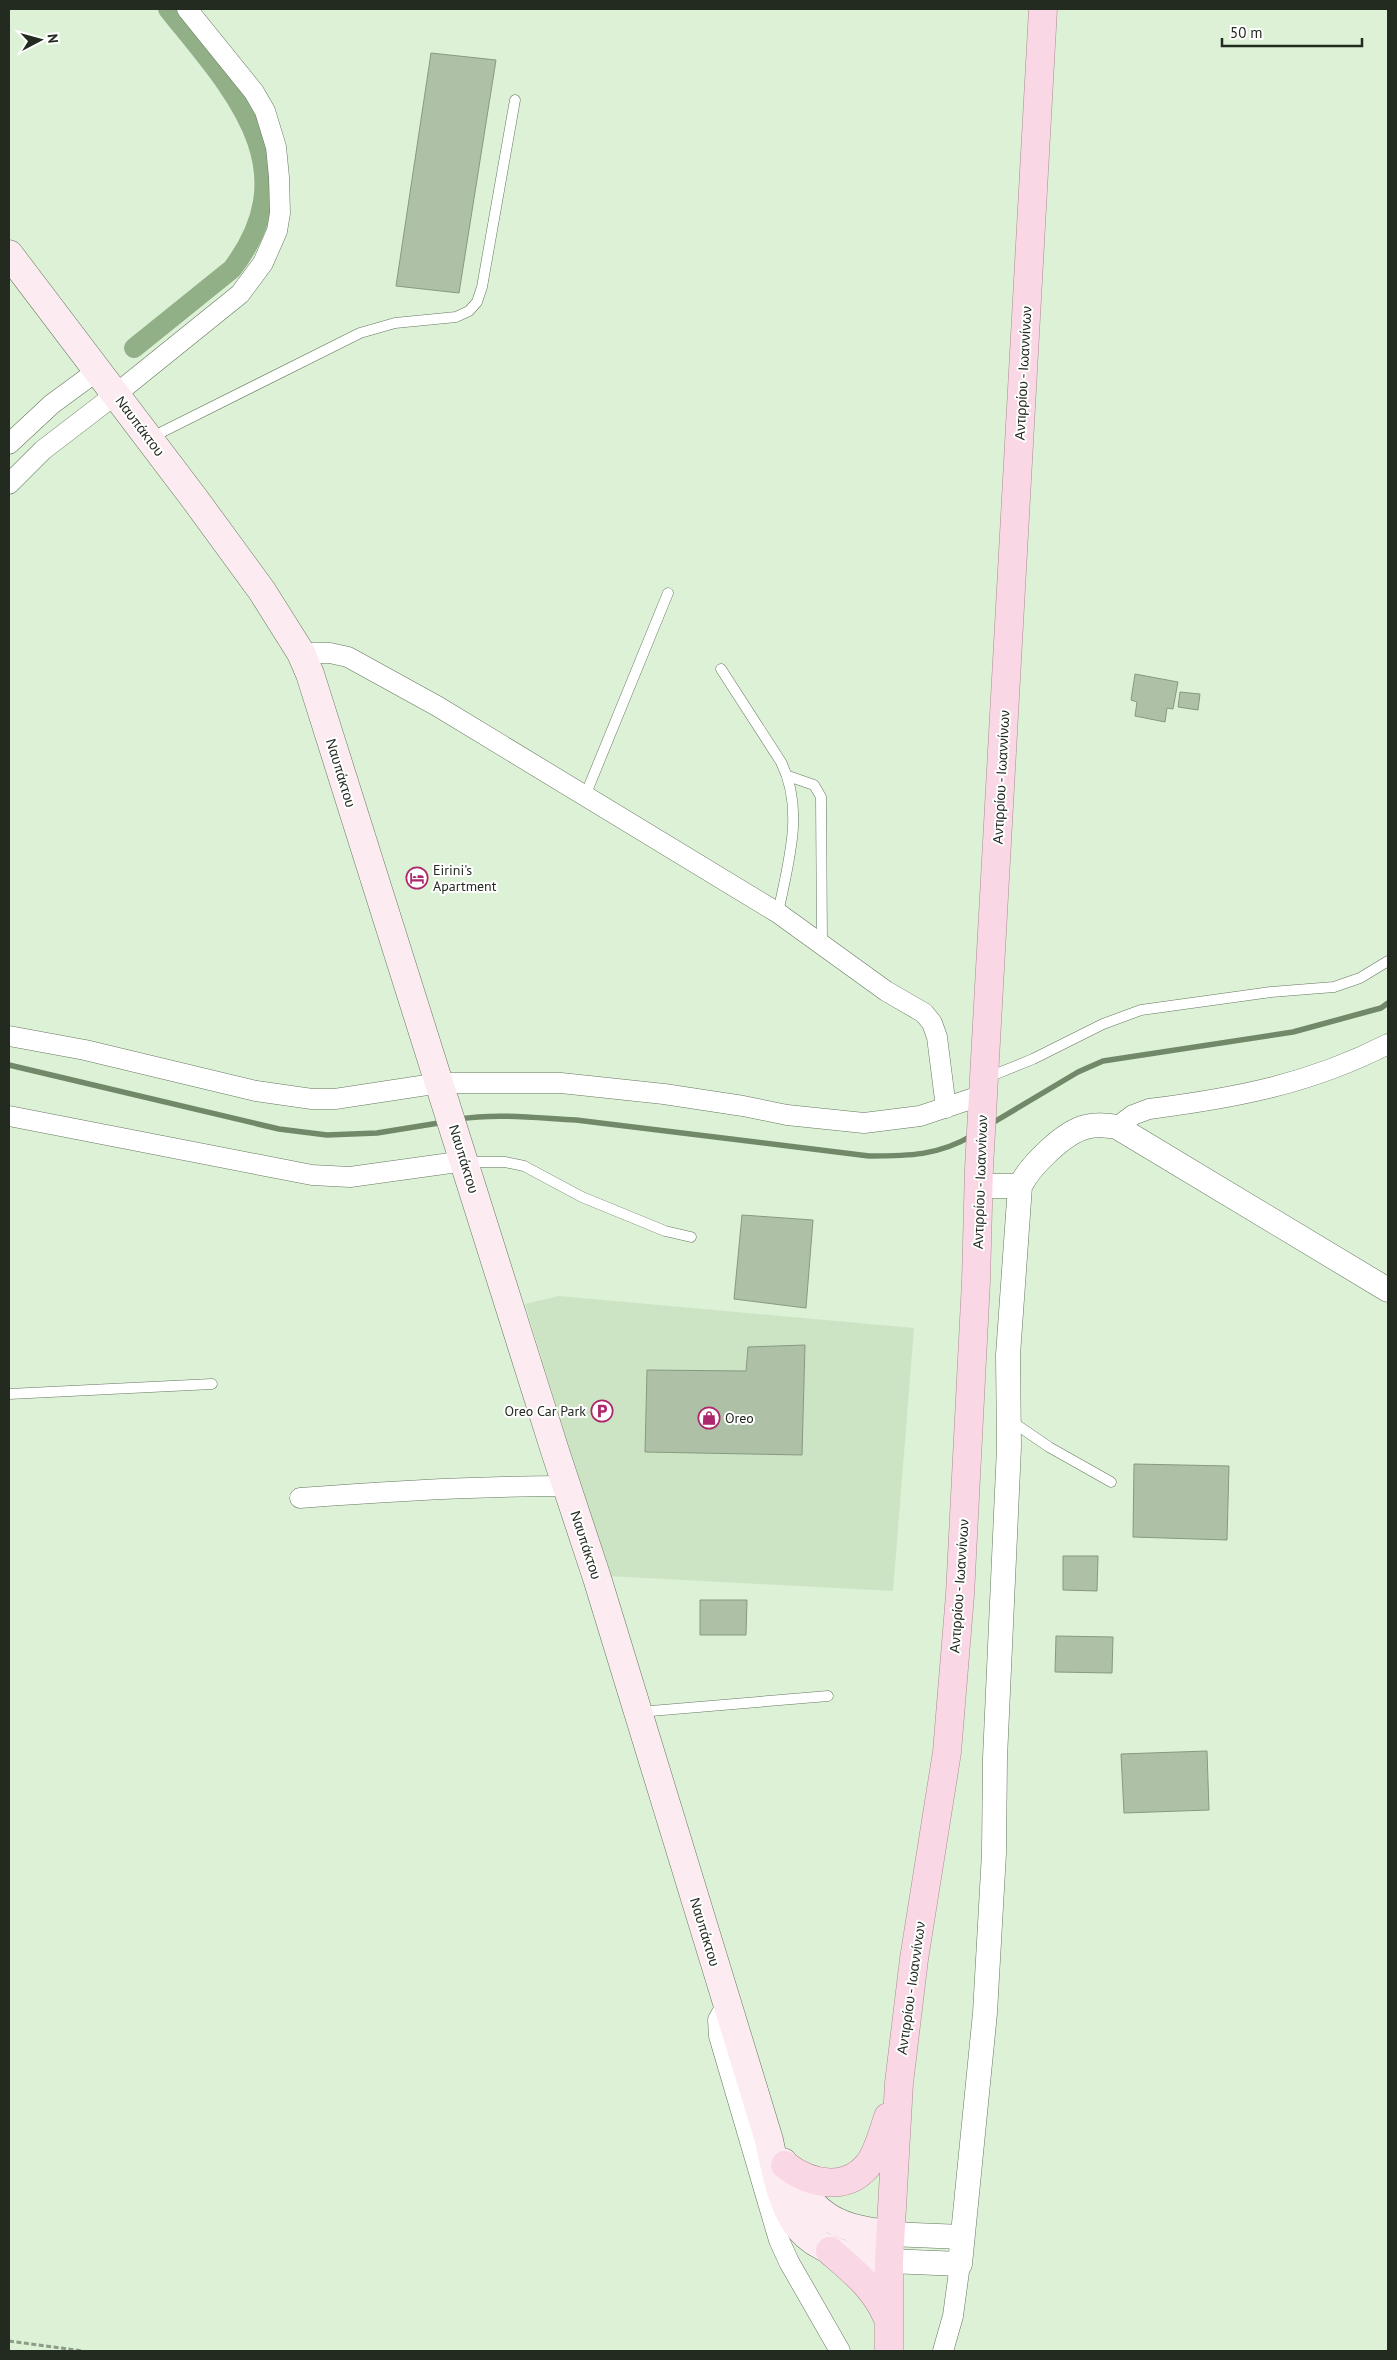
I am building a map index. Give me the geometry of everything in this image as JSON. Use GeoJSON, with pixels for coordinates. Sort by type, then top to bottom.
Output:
{"type":"FeatureCollection","features":[{"type":"Feature","properties":{"kind":"main road","name":"Αντιρρίου - Ιωαννίνων"},"geometry":{"type":"LineString","coordinates":[[889,2351],[890,2234],[899,2083],[914,1959],[947,1752],[966,1478],[976,1281],[978,1177],[1043,9]]}},
{"type":"Feature","properties":{"kind":"main road","name":"Ναυπάκτου"},"geometry":{"type":"LineString","coordinates":[[9,254],[116,394],[262,591],[301,653],[315,687],[566,1486],[597,1578],[728,2004],[769,2140],[778,2181],[789,2212],[806,2236],[830,2252],[856,2258],[889,2261]]}},
{"type":"Feature","properties":{"kind":"main road"},"geometry":{"type":"LineString","coordinates":[[785,2165],[799,2176],[824,2183],[850,2178],[862,2170],[871,2160],[880,2139],[899,2083]]}},
{"type":"Feature","properties":{"kind":"main road","name":"Ναυπάκτου"},"geometry":{"type":"LineString","coordinates":[[769,2140],[802,2194],[813,2206],[826,2216],[857,2229],[890,2234]]}},
{"type":"Feature","properties":{"kind":"main road"},"geometry":{"type":"LineString","coordinates":[[830,2252],[870,2287],[881,2302],[888,2320]]}},
{"type":"Feature","properties":{"kind":"street"},"geometry":{"type":"LineString","coordinates":[[9,484],[43,450],[240,294],[263,263],[277,231],[280,212],[276,147],[265,111],[254,92],[188,9]]}},
{"type":"Feature","properties":{"kind":"street"},"geometry":{"type":"LineString","coordinates":[[9,444],[52,404],[97,371]]}},
{"type":"Feature","properties":{"kind":"street"},"geometry":{"type":"LineString","coordinates":[[301,653],[330,653],[348,657],[437,706],[778,913],[886,991],[918,1009],[930,1020],[937,1038],[946,1108]]}},
{"type":"Feature","properties":{"kind":"street"},"geometry":{"type":"LineString","coordinates":[[9,1036],[85,1050],[287,1096],[335,1099],[442,1089],[560,1083],[664,1094],[787,1115],[864,1123],[920,1116],[983,1093]]}},
{"type":"Feature","properties":{"kind":"street"},"geometry":{"type":"LineString","coordinates":[[1117,1127],[1134,1115],[1149,1110],[1262,1092],[1355,1061],[1388,1044]]}},
{"type":"Feature","properties":{"kind":"street"},"geometry":{"type":"LineString","coordinates":[[9,1116],[312,1175],[350,1176],[461,1149]]}},
{"type":"Feature","properties":{"kind":"street"},"geometry":{"type":"LineString","coordinates":[[943,2351],[953,2316],[960,2264],[985,2013],[994,1853],[995,1758],[1009,1448],[1008,1355],[1020,1186],[1033,1166],[1075,1130],[1092,1126],[1117,1127],[1388,1290]]}},
{"type":"Feature","properties":{"kind":"street"},"geometry":{"type":"LineString","coordinates":[[978,1177],[1020,1186]]}},
{"type":"Feature","properties":{"kind":"street"},"geometry":{"type":"LineString","coordinates":[[300,1498],[495,1486],[566,1486]]}},
{"type":"Feature","properties":{"kind":"street"},"geometry":{"type":"LineString","coordinates":[[728,2004],[718,2020],[719,2036],[770,2214],[789,2262],[840,2351]]}},
{"type":"Feature","properties":{"kind":"street"},"geometry":{"type":"LineString","coordinates":[[890,2234],[962,2237]]}},
{"type":"Feature","properties":{"kind":"street"},"geometry":{"type":"LineString","coordinates":[[889,2261],[960,2264]]}},
{"type":"Feature","properties":{"kind":"lane"},"geometry":{"type":"LineString","coordinates":[[149,438],[360,333],[395,323],[456,317],[469,311],[477,302],[482,287],[515,100]]}},
{"type":"Feature","properties":{"kind":"lane"},"geometry":{"type":"LineString","coordinates":[[585,796],[668,593]]}},
{"type":"Feature","properties":{"kind":"lane"},"geometry":{"type":"LineString","coordinates":[[721,669],[771,745],[788,776],[794,799],[793,828],[778,913]]}},
{"type":"Feature","properties":{"kind":"lane"},"geometry":{"type":"LineString","coordinates":[[788,776],[814,784],[821,797],[822,944]]}},
{"type":"Feature","properties":{"kind":"lane"},"geometry":{"type":"LineString","coordinates":[[983,1093],[1033,1059],[1103,1024],[1141,1010],[1271,992],[1334,987],[1360,978],[1388,961]]}},
{"type":"Feature","properties":{"kind":"lane"},"geometry":{"type":"LineString","coordinates":[[461,1149],[524,1166],[582,1197],[665,1230],[690,1237]]}},
{"type":"Feature","properties":{"kind":"lane"},"geometry":{"type":"LineString","coordinates":[[9,1394],[212,1384]]}},
{"type":"Feature","properties":{"kind":"lane"},"geometry":{"type":"LineString","coordinates":[[1008,1419],[1049,1447],[1111,1482]]}},
{"type":"Feature","properties":{"kind":"lane"},"geometry":{"type":"LineString","coordinates":[[638,1712],[828,1696]]}},
{"type":"Feature","properties":{"kind":"path"},"geometry":{"type":"LineString","coordinates":[[9,2341],[84,2351]]}},
{"type":"Feature","properties":{"kind":"shaded area"},"geometry":{"type":"Polygon","coordinates":[[[559,1296],[914,1328],[893,1591],[608,1576],[525,1304],[559,1296]]]}},
{"type":"Feature","properties":{"kind":"building"},"geometry":{"type":"Polygon","coordinates":[[[431,53],[496,60],[459,293],[396,286],[431,53]]]}},
{"type":"Feature","properties":{"kind":"building"},"geometry":{"type":"Polygon","coordinates":[[[1135,674],[1178,682],[1173,709],[1167,708],[1165,722],[1135,716],[1137,702],[1131,700],[1135,674]]]}},
{"type":"Feature","properties":{"kind":"building"},"geometry":{"type":"Polygon","coordinates":[[[1180,692],[1200,694],[1198,710],[1178,707],[1180,692]]]}},
{"type":"Feature","properties":{"kind":"building"},"geometry":{"type":"Polygon","coordinates":[[[742,1215],[813,1220],[806,1308],[734,1299],[742,1215]]]}},
{"type":"Feature","properties":{"kind":"building"},"geometry":{"type":"Polygon","coordinates":[[[805,1345],[802,1455],[645,1452],[647,1370],[746,1371],[748,1347],[805,1345]]]}},
{"type":"Feature","properties":{"kind":"building"},"geometry":{"type":"Polygon","coordinates":[[[1134,1464],[1229,1466],[1227,1540],[1133,1537],[1134,1464]]]}},
{"type":"Feature","properties":{"kind":"building"},"geometry":{"type":"Polygon","coordinates":[[[1063,1556],[1098,1556],[1097,1591],[1063,1590],[1063,1556]]]}},
{"type":"Feature","properties":{"kind":"building"},"geometry":{"type":"Polygon","coordinates":[[[700,1600],[747,1600],[746,1635],[700,1635],[700,1600]]]}},
{"type":"Feature","properties":{"kind":"building"},"geometry":{"type":"Polygon","coordinates":[[[1056,1636],[1113,1637],[1112,1673],[1055,1672],[1056,1636]]]}},
{"type":"Feature","properties":{"kind":"building"},"geometry":{"type":"Polygon","coordinates":[[[1207,1751],[1209,1810],[1124,1813],[1121,1754],[1207,1751]]]}},
{"type":"Feature","properties":{"kind":"waterway"},"geometry":{"type":"LineString","coordinates":[[134,348],[232,269],[254,232],[264,196],[263,163],[253,130],[237,99],[216,69],[168,9]]}},
{"type":"Feature","properties":{"kind":"waterway"},"geometry":{"type":"LineString","coordinates":[[989,1125],[1078,1072],[1103,1061],[1293,1032],[1381,1008],[1388,1003]]}},
{"type":"Feature","properties":{"kind":"waterway"},"geometry":{"type":"LineString","coordinates":[[9,1065],[279,1129],[327,1135],[377,1133],[445,1122]]}},
{"type":"Feature","properties":{"kind":"waterway"},"geometry":{"type":"LineString","coordinates":[[459,1119],[502,1116],[576,1120],[869,1156],[897,1156],[935,1151],[973,1135]]}},
{"type":"Feature","properties":{"kind":"place","name":"Eirini's Apartment"},"geometry":{"type":"Point","coordinates":[417,878]}},
{"type":"Feature","properties":{"kind":"place","name":"Oreo Car Park"},"geometry":{"type":"Point","coordinates":[602,1411]}},
{"type":"Feature","properties":{"kind":"place","name":"Oreo"},"geometry":{"type":"Point","coordinates":[709,1418]}}]}
